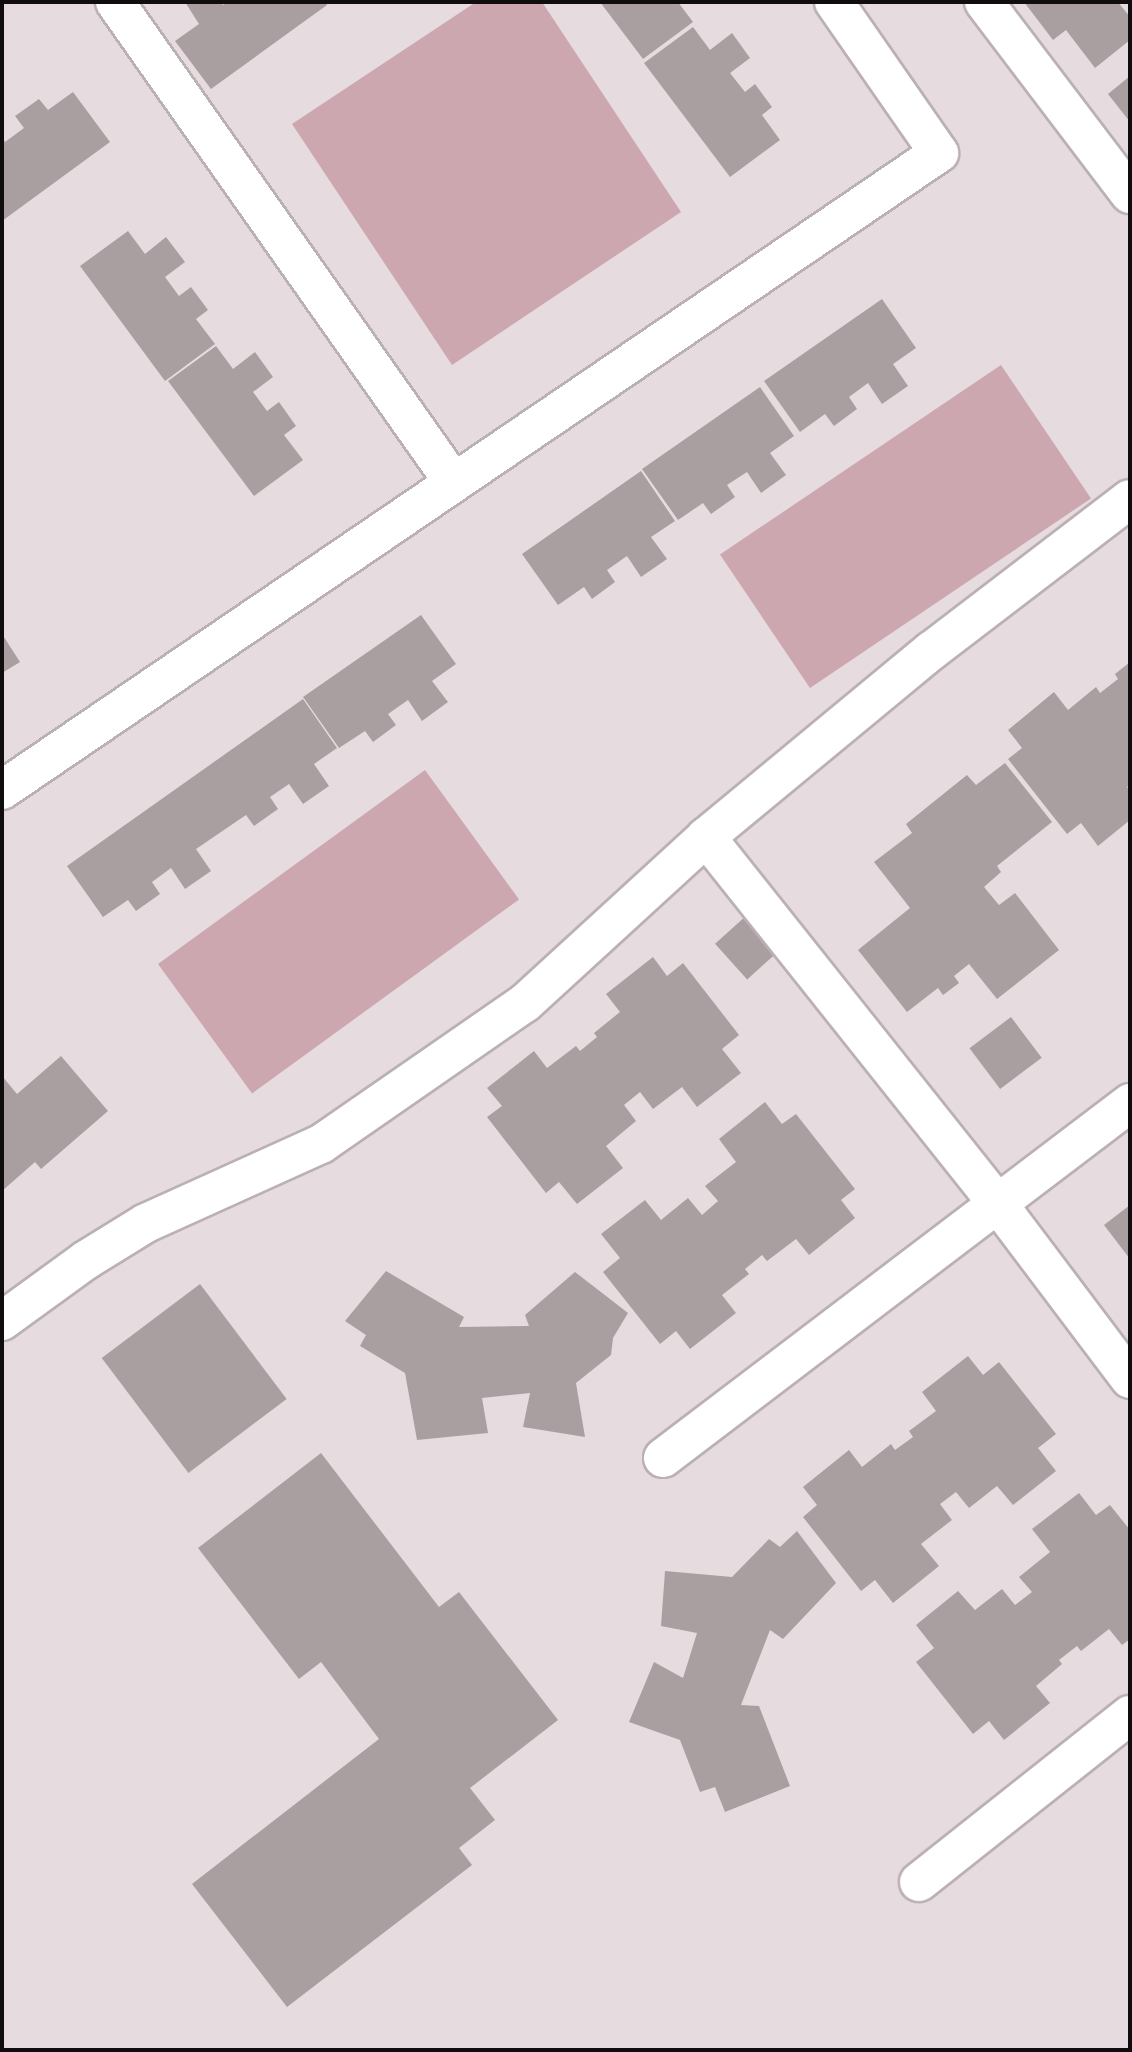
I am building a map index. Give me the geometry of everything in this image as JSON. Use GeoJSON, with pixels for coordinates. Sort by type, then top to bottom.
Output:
{"type":"FeatureCollection","features":[{"type":"Feature","properties":{"kind":"street"},"geometry":{"type":"LineString","coordinates":[[115,2],[454,483]]}},
{"type":"Feature","properties":{"kind":"street"},"geometry":{"type":"LineString","coordinates":[[2,790],[939,153],[834,2]]}},
{"type":"Feature","properties":{"kind":"street"},"geometry":{"type":"LineString","coordinates":[[985,2],[1130,194]]}},
{"type":"Feature","properties":{"kind":"street"},"geometry":{"type":"LineString","coordinates":[[2,1321],[86,1260],[146,1223],[321,1144],[370,1113],[525,1003],[706,838],[932,651],[1130,499]]}},
{"type":"Feature","properties":{"kind":"street"},"geometry":{"type":"LineString","coordinates":[[706,838],[998,1204],[1130,1379]]}},
{"type":"Feature","properties":{"kind":"street"},"geometry":{"type":"LineString","coordinates":[[663,1458],[1130,1103]]}},
{"type":"Feature","properties":{"kind":"street"},"geometry":{"type":"LineString","coordinates":[[919,1882],[1130,1714]]}},
{"type":"Feature","properties":{"kind":"shaded area"},"geometry":{"type":"Polygon","coordinates":[[[476,2],[542,2],[681,212],[452,365],[292,124],[476,2]]]}},
{"type":"Feature","properties":{"kind":"shaded area"},"geometry":{"type":"Polygon","coordinates":[[[1001,365],[1091,498],[810,688],[720,555],[1001,365]]]}},
{"type":"Feature","properties":{"kind":"shaded area"},"geometry":{"type":"Polygon","coordinates":[[[425,770],[519,899],[252,1093],[158,964],[425,770]]]}},
{"type":"Feature","properties":{"kind":"building"},"geometry":{"type":"Polygon","coordinates":[[[185,2],[221,2],[223,5],[227,2],[325,2],[327,5],[211,89],[175,41],[199,24],[185,2]]]}},
{"type":"Feature","properties":{"kind":"building"},"geometry":{"type":"Polygon","coordinates":[[[600,2],[678,2],[693,22],[643,59],[600,2]]]}},
{"type":"Feature","properties":{"kind":"building"},"geometry":{"type":"Polygon","coordinates":[[[1024,2],[1118,2],[1130,17],[1130,40],[1095,68],[1066,30],[1053,40],[1024,2]]]}},
{"type":"Feature","properties":{"kind":"building"},"geometry":{"type":"Polygon","coordinates":[[[693,27],[710,50],[732,33],[750,58],[730,73],[745,92],[755,84],[772,107],[762,115],[780,140],[730,177],[644,63],[693,27]]]}},
{"type":"Feature","properties":{"kind":"building"},"geometry":{"type":"Polygon","coordinates":[[[1130,76],[1130,122],[1108,94],[1130,76]]]}},
{"type":"Feature","properties":{"kind":"building"},"geometry":{"type":"Polygon","coordinates":[[[73,92],[110,142],[2,221],[2,137],[5,142],[24,128],[15,116],[39,99],[48,110],[73,92]]]}},
{"type":"Feature","properties":{"kind":"building"},"geometry":{"type":"Polygon","coordinates":[[[128,231],[145,254],[166,237],[185,262],[165,277],[179,296],[191,287],[208,310],[196,319],[215,344],[165,381],[80,266],[128,231]]]}},
{"type":"Feature","properties":{"kind":"building"},"geometry":{"type":"Polygon","coordinates":[[[882,299],[916,348],[893,364],[908,386],[882,404],[868,383],[849,397],[857,409],[834,426],[825,414],[800,432],[764,381],[882,299]]]}},
{"type":"Feature","properties":{"kind":"building"},"geometry":{"type":"Polygon","coordinates":[[[216,346],[233,369],[255,352],[273,377],[253,392],[267,411],[279,402],[296,426],[284,435],[303,460],[254,496],[168,381],[216,346]]]}},
{"type":"Feature","properties":{"kind":"building"},"geometry":{"type":"Polygon","coordinates":[[[760,387],[794,436],[770,453],[786,475],[761,493],[747,472],[727,485],[735,497],[711,514],[703,503],[678,520],[642,469],[760,387]]]}},
{"type":"Feature","properties":{"kind":"building"},"geometry":{"type":"Polygon","coordinates":[[[641,471],[675,521],[651,537],[667,559],[641,577],[627,556],[607,570],[615,582],[592,599],[584,587],[558,605],[522,554],[641,471]]]}},
{"type":"Feature","properties":{"kind":"building"},"geometry":{"type":"Polygon","coordinates":[[[421,615],[456,664],[432,681],[448,702],[422,721],[408,700],[388,714],[396,725],[373,742],[365,731],[339,748],[303,697],[421,615]]]}},
{"type":"Feature","properties":{"kind":"building"},"geometry":{"type":"Polygon","coordinates":[[[2,634],[20,662],[2,673],[2,634]]]}},
{"type":"Feature","properties":{"kind":"building"},"geometry":{"type":"Polygon","coordinates":[[[1130,662],[1130,784],[1127,787],[1130,791],[1130,820],[1098,846],[1081,823],[1067,834],[1008,759],[1022,748],[1008,730],[1054,692],[1068,710],[1096,687],[1100,693],[1118,679],[1115,674],[1130,662]]]}},
{"type":"Feature","properties":{"kind":"building"},"geometry":{"type":"Polygon","coordinates":[[[303,699],[337,748],[314,764],[329,786],[303,804],[289,784],[270,797],[278,809],[254,826],[246,815],[196,849],[211,871],[185,889],[171,868],[152,882],[160,894],[136,911],[128,900],[103,917],[67,866],[303,699]]]}},
{"type":"Feature","properties":{"kind":"building"},"geometry":{"type":"Polygon","coordinates":[[[1005,763],[1052,822],[997,866],[1001,872],[984,887],[999,905],[1015,893],[1059,950],[997,999],[969,964],[954,976],[959,983],[943,995],[938,988],[907,1012],[858,950],[910,908],[874,862],[912,833],[906,824],[967,775],[976,785],[1005,763]]]}},
{"type":"Feature","properties":{"kind":"building"},"geometry":{"type":"Polygon","coordinates":[[[747,915],[779,951],[747,979],[715,944],[747,915]]]}},
{"type":"Feature","properties":{"kind":"building"},"geometry":{"type":"Polygon","coordinates":[[[653,957],[667,976],[683,963],[739,1035],[722,1049],[741,1073],[697,1107],[682,1087],[653,1109],[640,1092],[624,1105],[636,1121],[606,1146],[623,1168],[577,1204],[559,1182],[546,1193],[487,1117],[502,1106],[487,1088],[534,1051],[547,1068],[576,1046],[580,1051],[597,1037],[594,1033],[620,1012],[606,994],[653,957]]]}},
{"type":"Feature","properties":{"kind":"building"},"geometry":{"type":"Polygon","coordinates":[[[1011,1017],[1042,1058],[1000,1089],[969,1048],[1011,1017]]]}},
{"type":"Feature","properties":{"kind":"building"},"geometry":{"type":"Polygon","coordinates":[[[61,1056],[108,1111],[41,1169],[35,1162],[2,1191],[2,1076],[17,1094],[61,1056]]]}},
{"type":"Feature","properties":{"kind":"building"},"geometry":{"type":"Polygon","coordinates":[[[765,1102],[782,1124],[796,1114],[855,1189],[841,1200],[855,1218],[809,1255],[796,1239],[767,1261],[762,1255],[745,1269],[749,1274],[722,1295],[736,1313],[690,1349],[676,1331],[660,1344],[603,1272],[620,1258],[601,1234],[645,1200],[661,1220],[688,1198],[702,1215],[718,1201],[705,1186],[736,1162],[719,1139],[765,1102]]]}},
{"type":"Feature","properties":{"kind":"building"},"geometry":{"type":"Polygon","coordinates":[[[1130,1205],[1130,1259],[1104,1225],[1130,1205]]]}},
{"type":"Feature","properties":{"kind":"building"},"geometry":{"type":"Polygon","coordinates":[[[386,1271],[464,1317],[459,1327],[529,1326],[525,1315],[575,1272],[628,1313],[613,1338],[611,1355],[576,1383],[585,1437],[523,1427],[530,1393],[482,1398],[488,1433],[417,1440],[405,1373],[360,1346],[366,1335],[345,1321],[386,1271]]]}},
{"type":"Feature","properties":{"kind":"building"},"geometry":{"type":"Polygon","coordinates":[[[200,1284],[287,1399],[188,1473],[102,1358],[200,1284]]]}},
{"type":"Feature","properties":{"kind":"building"},"geometry":{"type":"Polygon","coordinates":[[[968,1356],[983,1375],[999,1362],[1056,1434],[1038,1448],[1056,1471],[1013,1505],[997,1486],[969,1508],[956,1492],[940,1504],[952,1520],[921,1544],[939,1566],[893,1603],[875,1580],[861,1591],[803,1517],[817,1505],[803,1487],[849,1450],[862,1467],[891,1444],[895,1450],[913,1437],[909,1431],[936,1411],[922,1392],[968,1356]]]}},
{"type":"Feature","properties":{"kind":"building"},"geometry":{"type":"Polygon","coordinates":[[[321,1453],[439,1607],[459,1592],[558,1720],[470,1788],[495,1820],[459,1848],[472,1865],[287,2007],[192,1884],[379,1739],[321,1662],[299,1679],[198,1548],[321,1453]]]}},
{"type":"Feature","properties":{"kind":"building"},"geometry":{"type":"Polygon","coordinates":[[[1079,1493],[1096,1515],[1110,1505],[1130,1530],[1130,1639],[1122,1645],[1109,1629],[1081,1651],[1077,1646],[1059,1660],[1062,1664],[1036,1686],[1050,1703],[1004,1740],[989,1721],[973,1734],[916,1662],[934,1648],[916,1625],[958,1591],[975,1610],[1002,1589],[1015,1605],[1032,1592],[1019,1577],[1050,1552],[1032,1529],[1079,1493]]]}},
{"type":"Feature","properties":{"kind":"building"},"geometry":{"type":"Polygon","coordinates":[[[797,1531],[836,1583],[783,1639],[770,1630],[741,1705],[759,1706],[790,1786],[725,1812],[715,1787],[700,1792],[680,1740],[629,1722],[654,1662],[683,1678],[697,1633],[661,1626],[665,1571],[732,1577],[769,1539],[780,1547],[797,1531]]]}}]}
